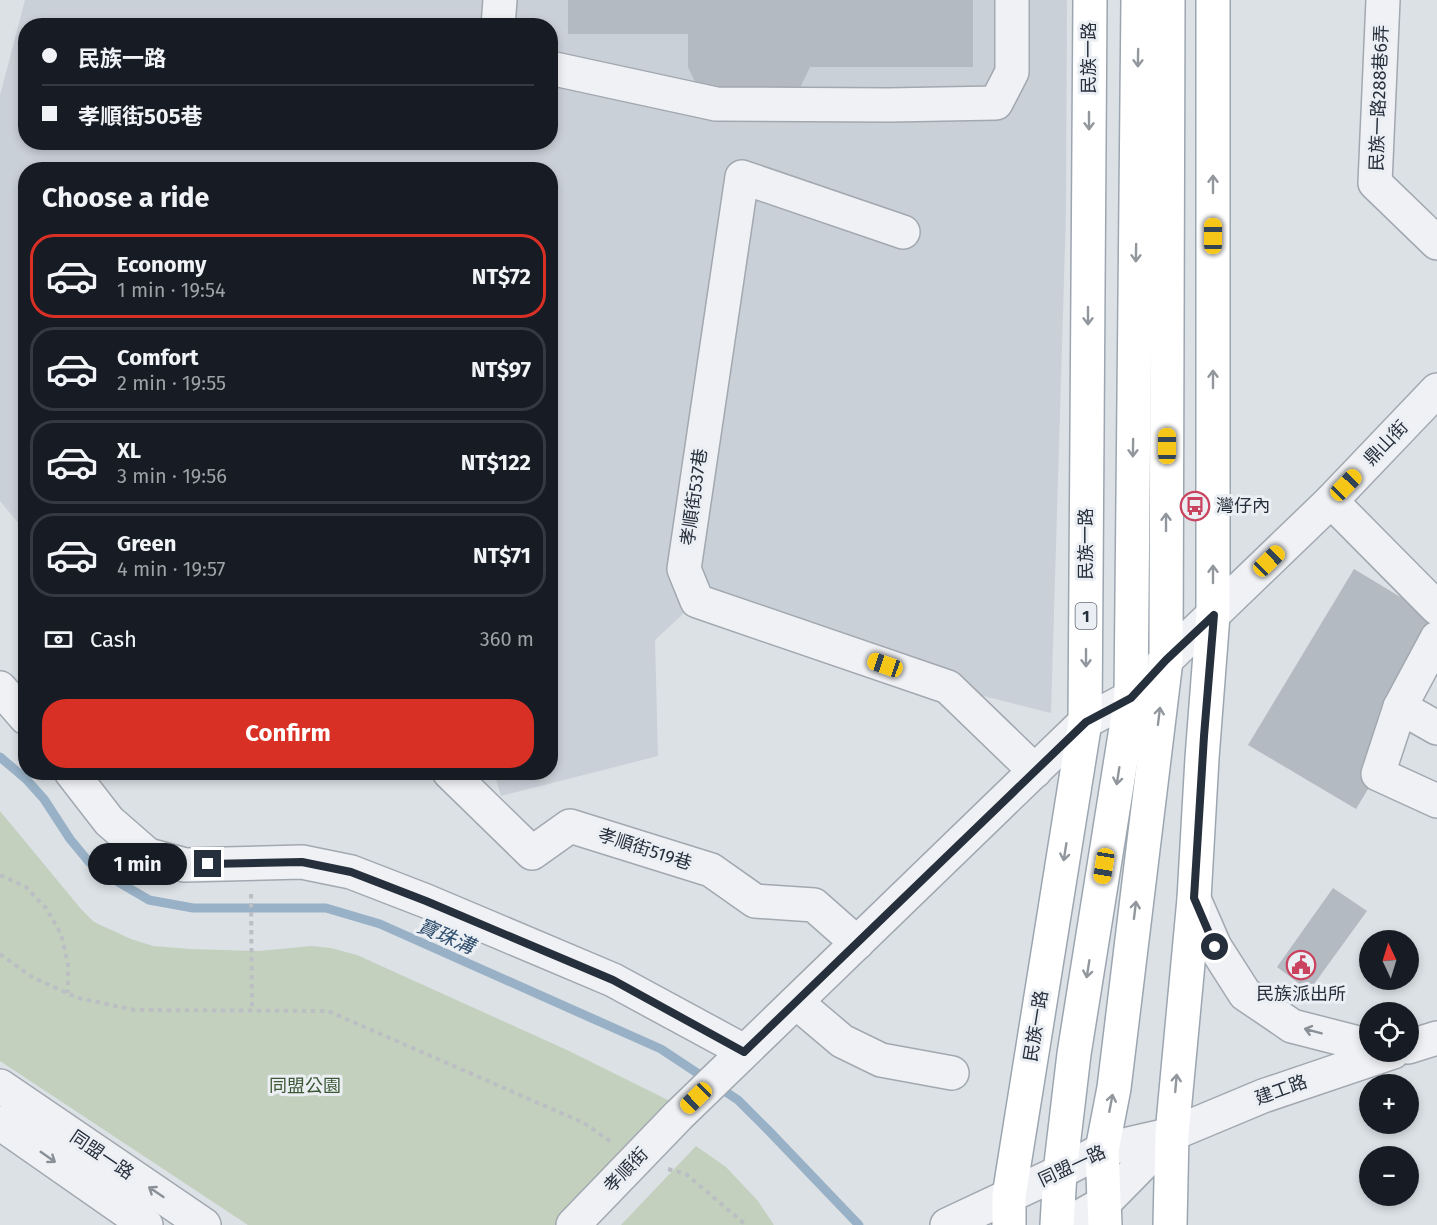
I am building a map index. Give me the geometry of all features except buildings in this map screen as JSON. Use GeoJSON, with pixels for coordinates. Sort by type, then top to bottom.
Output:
{"type":"FeatureCollection","features":[{"type":"Feature","properties":{"kind":"main road","name":"民族一路"},"geometry":{"type":"LineString","coordinates":[[1009,1210],[1086,722],[1090,0]]}},
{"type":"Feature","properties":{"kind":"main road"},"geometry":{"type":"LineString","coordinates":[[1057,1225],[1060,1172],[1074,1054],[1131,698],[1138,0]]}},
{"type":"Feature","properties":{"kind":"main road"},"geometry":{"type":"LineString","coordinates":[[1104,1214],[1102,1150],[1114,1088],[1166,660],[1168,0]]}},
{"type":"Feature","properties":{"kind":"main road"},"geometry":{"type":"LineString","coordinates":[[1170,1225],[1172,1134],[1194,898],[1214,615],[1212,0]]}},
{"type":"Feature","properties":{"kind":"street"},"geometry":{"type":"LineString","coordinates":[[499,18],[500,0]]}},
{"type":"Feature","properties":{"kind":"street"},"geometry":{"type":"LineString","coordinates":[[558,70],[716,104],[996,103],[1012,72],[1012,0]]}},
{"type":"Feature","properties":{"kind":"street","name":"民族一路288巷6弄"},"geometry":{"type":"LineString","coordinates":[[1383,0],[1375,183],[1437,243]]}},
{"type":"Feature","properties":{"kind":"street","name":"孝順街537巷"},"geometry":{"type":"LineString","coordinates":[[903,232],[742,177],[684,569],[697,601],[948,687],[1035,771]]}},
{"type":"Feature","properties":{"kind":"street","name":"鼎山街"},"geometry":{"type":"LineString","coordinates":[[1131,698],[1166,660],[1331,501],[1437,390]]}},
{"type":"Feature","properties":{"kind":"street"},"geometry":{"type":"LineString","coordinates":[[1331,501],[1437,608]]}},
{"type":"Feature","properties":{"kind":"street"},"geometry":{"type":"LineString","coordinates":[[1437,638],[1400,707],[1378,774],[1437,801]]}},
{"type":"Feature","properties":{"kind":"street"},"geometry":{"type":"LineString","coordinates":[[0,688],[18,709]]}},
{"type":"Feature","properties":{"kind":"street"},"geometry":{"type":"LineString","coordinates":[[77,780],[109,821],[148,855],[185,865],[302,862],[351,872],[613,980],[737,1058],[1086,722],[1131,698]]}},
{"type":"Feature","properties":{"kind":"street"},"geometry":{"type":"LineString","coordinates":[[1400,707],[1437,728]]}},
{"type":"Feature","properties":{"kind":"street","name":"孝順街519巷"},"geometry":{"type":"LineString","coordinates":[[457,780],[532,853],[570,826],[711,870],[755,901],[814,905],[857,943]]}},
{"type":"Feature","properties":{"kind":"street"},"geometry":{"type":"LineString","coordinates":[[1194,898],[1215,947],[1245,994],[1292,1026],[1359,1043]]}},
{"type":"Feature","properties":{"kind":"street"},"geometry":{"type":"LineString","coordinates":[[796,1002],[842,1041],[881,1060],[952,1073]]}},
{"type":"Feature","properties":{"kind":"street"},"geometry":{"type":"LineString","coordinates":[[1419,1044],[1437,1038]]}},
{"type":"Feature","properties":{"kind":"street","name":"孝順街"},"geometry":{"type":"LineString","coordinates":[[573,1225],[737,1058]]}},
{"type":"Feature","properties":{"kind":"street","name":"建工路"},"geometry":{"type":"LineString","coordinates":[[1172,1134],[1263,1096],[1363,1062]]}},
{"type":"Feature","properties":{"kind":"street","name":"同盟一路"},"geometry":{"type":"LineString","coordinates":[[0,1086],[204,1225]]}},
{"type":"Feature","properties":{"kind":"street","name":"同盟一路"},"geometry":{"type":"LineString","coordinates":[[0,1123],[146,1225]]}},
{"type":"Feature","properties":{"kind":"street","name":"同盟一路"},"geometry":{"type":"LineString","coordinates":[[947,1225],[1009,1210],[1060,1172],[1102,1150],[1172,1134]]}},
{"type":"Feature","properties":{"kind":"street","name":"同盟一路"},"geometry":{"type":"LineString","coordinates":[[1065,1225],[1104,1214],[1172,1134]]}},
{"type":"Feature","properties":{"kind":"path"},"geometry":{"type":"LineString","coordinates":[[251,863],[252,1011]]}},
{"type":"Feature","properties":{"kind":"path"},"geometry":{"type":"LineString","coordinates":[[0,875],[26,887],[46,908],[56,925],[61,934],[68,964],[68,993]]}},
{"type":"Feature","properties":{"kind":"path"},"geometry":{"type":"LineString","coordinates":[[0,954],[32,977],[78,998],[135,1010],[328,1011],[584,1123],[636,1160],[686,1174],[746,1225]]}},
{"type":"Feature","properties":{"kind":"shaded area"},"geometry":{"type":"Polygon","coordinates":[[[25,0],[1067,0],[1066,213],[1051,713],[948,687],[697,601],[655,640],[658,756],[501,796],[496,780],[558,780],[558,162],[18,162],[18,523],[0,501],[0,95],[18,27],[18,150],[558,150],[558,18],[20,18],[25,0]]]}},
{"type":"Feature","properties":{"kind":"green space","name":"同盟公園"},"geometry":{"type":"Polygon","coordinates":[[[0,811],[94,922],[131,939],[153,946],[191,949],[259,951],[311,946],[331,948],[357,955],[567,1050],[680,1106],[561,1225],[248,1225],[0,1061],[0,811]]]}},
{"type":"Feature","properties":{"kind":"green space"},"geometry":{"type":"Polygon","coordinates":[[[696,1146],[726,1167],[758,1201],[774,1225],[621,1225],[696,1146]]]}},
{"type":"Feature","properties":{"kind":"waterway","name":"寶珠溝"},"geometry":{"type":"LineString","coordinates":[[0,757],[18,772]]}},
{"type":"Feature","properties":{"kind":"waterway","name":"寶珠溝"},"geometry":{"type":"LineString","coordinates":[[27,780],[44,799],[70,839],[89,862],[149,900],[193,908],[326,908],[380,924],[661,1049],[738,1100],[859,1225]]}},
{"type":"Feature","properties":{"kind":"place","name":"灣仔內"},"geometry":{"type":"Point","coordinates":[1195,506]}},
{"type":"Feature","properties":{"kind":"place","name":"民族派出所"},"geometry":{"type":"Point","coordinates":[1301,965]}},
{"type":"Feature","properties":{"kind":"route"},"geometry":{"type":"LineString","coordinates":[[208,864],[302,862],[351,872],[613,980],[744,1052],[1086,722],[1131,698],[1166,660],[1214,615],[1194,898],[1215,947]]}}]}
